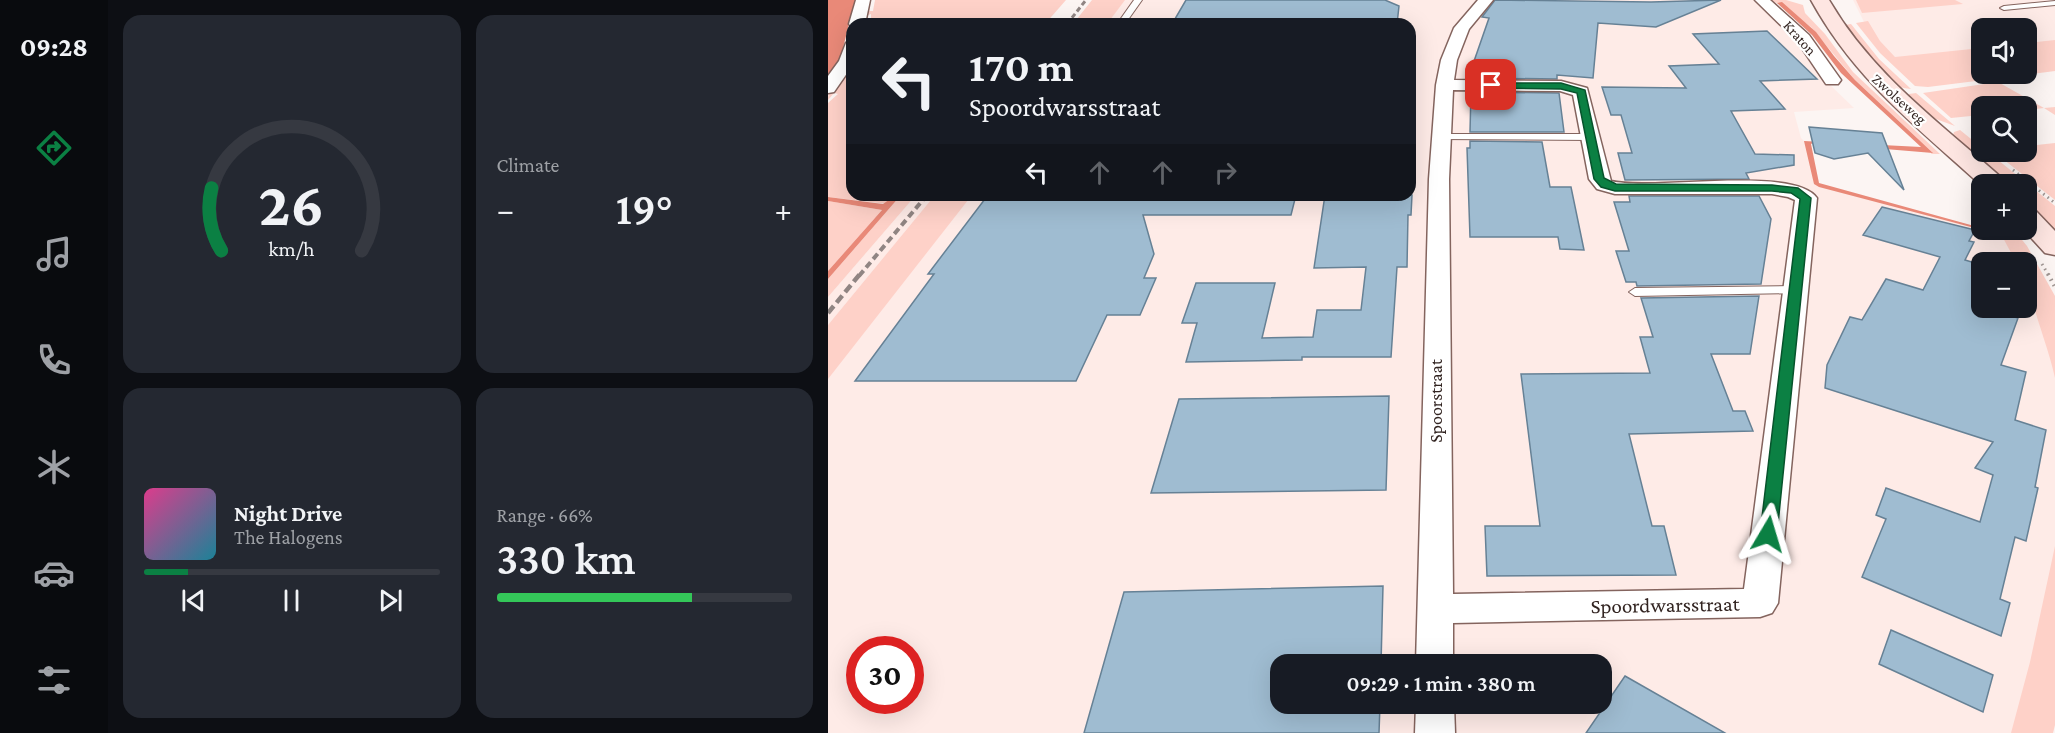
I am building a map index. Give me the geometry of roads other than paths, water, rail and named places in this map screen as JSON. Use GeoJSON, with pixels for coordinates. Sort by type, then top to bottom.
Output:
{"type":"FeatureCollection","features":[{"type":"Feature","properties":{"kind":"main road","name":"Zwolseweg"},"geometry":{"type":"LineString","coordinates":[[1820,0],[1829,18],[1860,61],[1895,96],[1983,174]]}},
{"type":"Feature","properties":{"kind":"main road"},"geometry":{"type":"LineString","coordinates":[[2037,228],[2055,247]]}},
{"type":"Feature","properties":{"kind":"street"},"geometry":{"type":"LineString","coordinates":[[858,18],[863,0]]}},
{"type":"Feature","properties":{"kind":"street","name":"Spoorstraat"},"geometry":{"type":"LineString","coordinates":[[1435,654],[1437,322],[1445,85],[1449,60],[1462,28],[1486,0]]}},
{"type":"Feature","properties":{"kind":"street","name":"Kraton"},"geometry":{"type":"LineString","coordinates":[[1762,0],[1803,38],[1832,80]]}},
{"type":"Feature","properties":{"kind":"street"},"geometry":{"type":"LineString","coordinates":[[828,88],[846,61]]}},
{"type":"Feature","properties":{"kind":"street","name":"Spoordwarsstraat"},"geometry":{"type":"LineString","coordinates":[[1435,609],[1760,603],[1806,198],[1794,191],[1772,188],[1615,188],[1604,185],[1599,179],[1584,94],[1573,88],[1445,85]]}},
{"type":"Feature","properties":{"kind":"street"},"geometry":{"type":"LineString","coordinates":[[1435,714],[1435,733]]}},
{"type":"Feature","properties":{"kind":"lane"},"geometry":{"type":"LineString","coordinates":[[1125,18],[1138,0]]}},
{"type":"Feature","properties":{"kind":"lane"},"geometry":{"type":"LineString","coordinates":[[2004,8],[2055,3]]}},
{"type":"Feature","properties":{"kind":"lane"},"geometry":{"type":"LineString","coordinates":[[1442,137],[1591,136]]}},
{"type":"Feature","properties":{"kind":"lane"},"geometry":{"type":"LineString","coordinates":[[1635,292],[1796,290]]}},
{"type":"Feature","properties":{"kind":"railway"},"geometry":{"type":"LineString","coordinates":[[1072,18],[1086,0]]}},
{"type":"Feature","properties":{"kind":"railway"},"geometry":{"type":"LineString","coordinates":[[859,276],[922,201]]}},
{"type":"Feature","properties":{"kind":"railway"},"geometry":{"type":"LineString","coordinates":[[828,313],[860,274]]}}]}
